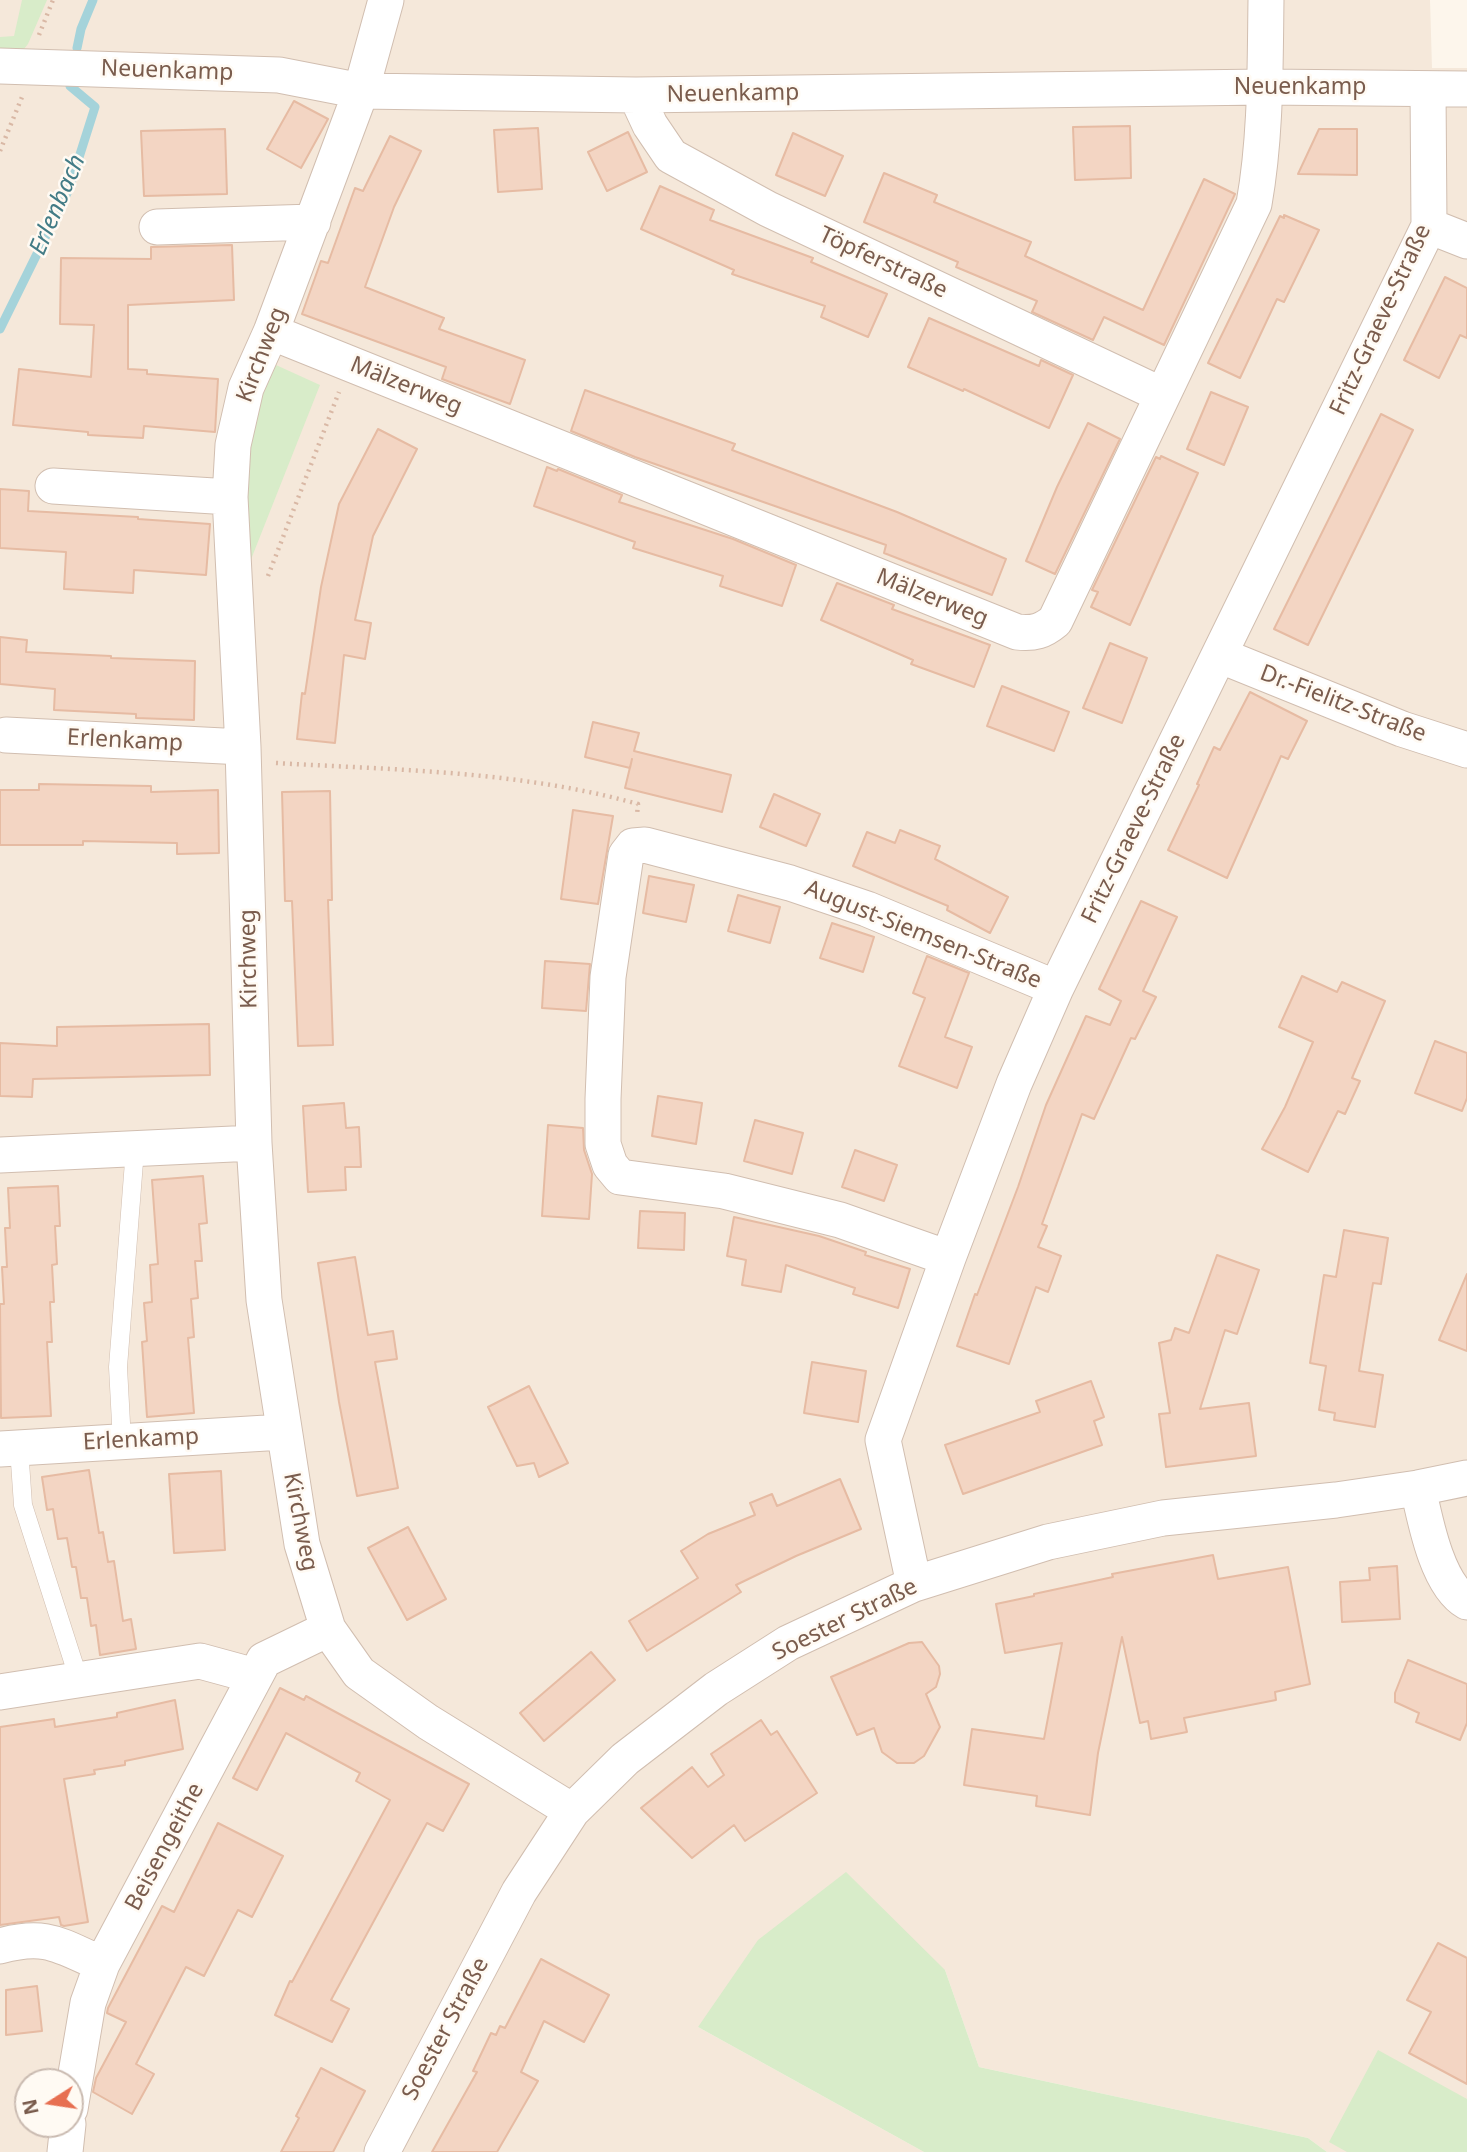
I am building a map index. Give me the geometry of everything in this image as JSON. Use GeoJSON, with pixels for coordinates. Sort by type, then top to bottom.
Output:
{"type":"FeatureCollection","features":[{"type":"Feature","properties":{"kind":"street","name":"Kirchweg"},"geometry":{"type":"LineString","coordinates":[[386,0],[361,91],[271,332],[243,399],[233,445],[230,497],[244,754],[254,1143],[264,1300],[283,1432],[305,1555],[327,1629],[359,1673],[428,1722],[572,1811]]}},
{"type":"Feature","properties":{"kind":"street","name":"Mälzerweg"},"geometry":{"type":"LineString","coordinates":[[271,332],[1017,632],[1031,634],[1045,630],[1055,621],[1254,204],[1260,170],[1265,87],[1266,0]]}},
{"type":"Feature","properties":{"kind":"street","name":"Neuenkamp"},"geometry":{"type":"LineString","coordinates":[[15,66],[279,75],[361,91],[636,95],[1265,87],[1467,89]]}},
{"type":"Feature","properties":{"kind":"street","name":"Fritz-Graeve-Straße"},"geometry":{"type":"LineString","coordinates":[[914,1584],[883,1440],[1014,1084],[1056,988],[1429,226],[1428,89]]}},
{"type":"Feature","properties":{"kind":"street","name":"Töpferstraße"},"geometry":{"type":"LineString","coordinates":[[636,95],[650,125],[671,156],[768,209],[1162,395]]}},
{"type":"Feature","properties":{"kind":"street"},"geometry":{"type":"LineString","coordinates":[[157,227],[313,222]]}},
{"type":"Feature","properties":{"kind":"street"},"geometry":{"type":"LineString","coordinates":[[1429,226],[1467,241]]}},
{"type":"Feature","properties":{"kind":"street"},"geometry":{"type":"LineString","coordinates":[[53,486],[230,497]]}},
{"type":"Feature","properties":{"kind":"street","name":"Dr.-Fielitz-Straße"},"geometry":{"type":"LineString","coordinates":[[1219,655],[1402,729],[1467,750]]}},
{"type":"Feature","properties":{"kind":"street","name":"Erlenkamp"},"geometry":{"type":"LineString","coordinates":[[6,735],[244,754]]}},
{"type":"Feature","properties":{"kind":"street","name":"August-Siemsen-Straße"},"geometry":{"type":"LineString","coordinates":[[633,846],[645,845],[680,853],[790,883],[867,909],[1056,988]]}},
{"type":"Feature","properties":{"kind":"street"},"geometry":{"type":"LineString","coordinates":[[633,846],[626,855],[608,977],[604,1144],[610,1165],[620,1177],[724,1191],[840,1220],[948,1258]]}},
{"type":"Feature","properties":{"kind":"street"},"geometry":{"type":"LineString","coordinates":[[0,1155],[254,1143]]}},
{"type":"Feature","properties":{"kind":"street","name":"Erlenkamp"},"geometry":{"type":"LineString","coordinates":[[10,1448],[283,1432]]}},
{"type":"Feature","properties":{"kind":"street","name":"Soester Straße"},"geometry":{"type":"LineString","coordinates":[[382,2152],[519,1892],[572,1811],[625,1759],[716,1689],[788,1643],[914,1584],[1048,1542],[1163,1518],[1336,1500],[1467,1478]]}},
{"type":"Feature","properties":{"kind":"street"},"geometry":{"type":"LineString","coordinates":[[1418,1488],[1430,1539],[1443,1573],[1467,1602]]}},
{"type":"Feature","properties":{"kind":"street","name":"Beisengeithe"},"geometry":{"type":"LineString","coordinates":[[77,2068],[88,2003],[102,1964],[264,1660],[327,1629]]}},
{"type":"Feature","properties":{"kind":"street"},"geometry":{"type":"LineString","coordinates":[[0,1692],[200,1661],[255,1676]]}},
{"type":"Feature","properties":{"kind":"street"},"geometry":{"type":"LineString","coordinates":[[0,1946],[23,1939],[46,1940],[102,1964]]}},
{"type":"Feature","properties":{"kind":"lane"},"geometry":{"type":"LineString","coordinates":[[122,1442],[118,1367],[135,1149]]}},
{"type":"Feature","properties":{"kind":"lane"},"geometry":{"type":"LineString","coordinates":[[10,1448],[23,1505],[79,1680]]}},
{"type":"Feature","properties":{"kind":"path"},"geometry":{"type":"LineString","coordinates":[[0,151],[21,100],[15,66]]}},
{"type":"Feature","properties":{"kind":"path"},"geometry":{"type":"LineString","coordinates":[[236,594],[264,586],[350,364]]}},
{"type":"Feature","properties":{"kind":"path"},"geometry":{"type":"LineString","coordinates":[[244,754],[485,776],[604,795],[638,804],[633,846]]}},
{"type":"Feature","properties":{"kind":"shaded area"},"geometry":{"type":"Polygon","coordinates":[[[0,0],[1430,0],[1432,68],[1467,68],[1467,2152],[1327,2152],[1308,2138],[979,2067],[945,1970],[698,2027],[924,2152],[0,2152],[0,0]]]}},
{"type":"Feature","properties":{"kind":"green space"},"geometry":{"type":"Polygon","coordinates":[[[22,0],[47,0],[28,44],[19,55],[0,59],[0,37],[14,36],[22,0]]]}},
{"type":"Feature","properties":{"kind":"green space"},"geometry":{"type":"Polygon","coordinates":[[[276,365],[320,385],[246,572],[238,483],[261,386],[276,365]]]}},
{"type":"Feature","properties":{"kind":"green space"},"geometry":{"type":"Polygon","coordinates":[[[846,1872],[945,1970],[979,2067],[1308,2138],[1327,2152],[924,2152],[698,2027],[758,1940],[846,1872]]]}},
{"type":"Feature","properties":{"kind":"green space"},"geometry":{"type":"Polygon","coordinates":[[[1378,2050],[1467,2099],[1467,2152],[1347,2152],[1329,2142],[1378,2050]]]}},
{"type":"Feature","properties":{"kind":"building"},"geometry":{"type":"Polygon","coordinates":[[[294,101],[328,119],[301,168],[267,149],[294,101]]]}},
{"type":"Feature","properties":{"kind":"building"},"geometry":{"type":"Polygon","coordinates":[[[1130,126],[1131,178],[1075,180],[1073,127],[1130,126]]]}},
{"type":"Feature","properties":{"kind":"building"},"geometry":{"type":"Polygon","coordinates":[[[538,128],[542,189],[498,192],[494,130],[538,128]]]}},
{"type":"Feature","properties":{"kind":"building"},"geometry":{"type":"Polygon","coordinates":[[[225,129],[227,194],[144,196],[141,131],[225,129]]]}},
{"type":"Feature","properties":{"kind":"building"},"geometry":{"type":"Polygon","coordinates":[[[1319,129],[1357,129],[1357,175],[1298,174],[1319,129]]]}},
{"type":"Feature","properties":{"kind":"building"},"geometry":{"type":"Polygon","coordinates":[[[628,132],[647,172],[607,191],[588,152],[628,132]]]}},
{"type":"Feature","properties":{"kind":"building"},"geometry":{"type":"Polygon","coordinates":[[[793,133],[843,156],[825,196],[776,175],[793,133]]]}},
{"type":"Feature","properties":{"kind":"building"},"geometry":{"type":"Polygon","coordinates":[[[390,136],[421,151],[394,207],[365,287],[444,318],[439,329],[525,360],[510,404],[442,379],[446,367],[302,314],[321,261],[328,263],[355,188],[363,191],[390,136]]]}},
{"type":"Feature","properties":{"kind":"building"},"geometry":{"type":"Polygon","coordinates":[[[884,173],[937,195],[934,202],[1031,242],[1025,256],[1143,310],[1204,179],[1235,194],[1164,345],[1104,317],[1093,340],[1032,312],[1037,301],[956,267],[958,262],[864,222],[884,173]]]}},
{"type":"Feature","properties":{"kind":"building"},"geometry":{"type":"Polygon","coordinates":[[[660,186],[714,210],[710,220],[813,258],[811,262],[887,294],[868,337],[821,317],[825,306],[732,274],[734,270],[641,229],[660,186]]]}},
{"type":"Feature","properties":{"kind":"building"},"geometry":{"type":"Polygon","coordinates":[[[1284,215],[1319,230],[1284,302],[1277,299],[1240,378],[1208,363],[1280,216],[1284,218],[1284,215]]]}},
{"type":"Feature","properties":{"kind":"building"},"geometry":{"type":"Polygon","coordinates":[[[232,245],[234,300],[128,305],[128,369],[147,370],[147,374],[218,379],[215,432],[144,426],[143,438],[88,435],[88,432],[13,425],[19,369],[91,377],[94,325],[60,324],[61,258],[151,259],[151,247],[232,245]]]}},
{"type":"Feature","properties":{"kind":"building"},"geometry":{"type":"Polygon","coordinates":[[[1445,277],[1467,288],[1467,338],[1460,335],[1439,378],[1404,360],[1445,277]]]}},
{"type":"Feature","properties":{"kind":"building"},"geometry":{"type":"Polygon","coordinates":[[[929,318],[1039,366],[1041,360],[1073,375],[1049,428],[908,367],[929,318]]]}},
{"type":"Feature","properties":{"kind":"building"},"geometry":{"type":"Polygon","coordinates":[[[585,390],[735,444],[732,450],[897,512],[1006,559],[992,595],[884,553],[886,545],[635,457],[571,431],[585,390]]]}},
{"type":"Feature","properties":{"kind":"building"},"geometry":{"type":"Polygon","coordinates":[[[1211,392],[1248,407],[1224,465],[1187,449],[1211,392]]]}},
{"type":"Feature","properties":{"kind":"building"},"geometry":{"type":"Polygon","coordinates":[[[1381,414],[1413,430],[1308,645],[1274,629],[1381,414]]]}},
{"type":"Feature","properties":{"kind":"building"},"geometry":{"type":"Polygon","coordinates":[[[1088,423],[1120,439],[1055,574],[1026,561],[1088,423]]]}},
{"type":"Feature","properties":{"kind":"building"},"geometry":{"type":"Polygon","coordinates":[[[378,429],[417,449],[373,536],[355,620],[371,623],[365,659],[344,655],[335,743],[297,739],[302,693],[305,694],[321,587],[339,504],[378,429]]]}},
{"type":"Feature","properties":{"kind":"building"},"geometry":{"type":"Polygon","coordinates":[[[1161,456],[1198,473],[1130,625],[1091,607],[1098,592],[1092,590],[1156,457],[1160,459],[1161,456]]]}},
{"type":"Feature","properties":{"kind":"building"},"geometry":{"type":"Polygon","coordinates":[[[547,467],[622,495],[619,502],[733,539],[796,565],[782,606],[720,586],[723,576],[633,548],[635,542],[534,506],[547,467]]]}},
{"type":"Feature","properties":{"kind":"building"},"geometry":{"type":"Polygon","coordinates":[[[0,489],[29,491],[28,511],[210,524],[206,575],[134,570],[133,593],[64,589],[66,552],[0,548],[0,489]]]}},
{"type":"Feature","properties":{"kind":"building"},"geometry":{"type":"Polygon","coordinates":[[[837,583],[894,605],[892,609],[990,645],[974,687],[911,664],[913,660],[821,620],[837,583]]]}},
{"type":"Feature","properties":{"kind":"building"},"geometry":{"type":"Polygon","coordinates":[[[0,637],[27,640],[26,652],[195,661],[194,720],[136,718],[136,714],[54,710],[55,689],[0,684],[0,637]]]}},
{"type":"Feature","properties":{"kind":"building"},"geometry":{"type":"Polygon","coordinates":[[[1110,643],[1147,658],[1122,723],[1083,708],[1110,643]]]}},
{"type":"Feature","properties":{"kind":"building"},"geometry":{"type":"Polygon","coordinates":[[[1002,686],[1069,712],[1054,751],[987,726],[1002,686]]]}},
{"type":"Feature","properties":{"kind":"building"},"geometry":{"type":"Polygon","coordinates":[[[1250,692],[1307,721],[1288,759],[1281,756],[1227,878],[1168,850],[1214,747],[1220,750],[1250,692]]]}},
{"type":"Feature","properties":{"kind":"building"},"geometry":{"type":"Polygon","coordinates":[[[593,722],[639,733],[634,751],[731,775],[722,812],[625,788],[630,768],[585,757],[593,722]]]}},
{"type":"Feature","properties":{"kind":"building"},"geometry":{"type":"Polygon","coordinates":[[[39,784],[151,786],[151,792],[218,790],[219,853],[177,854],[177,843],[83,841],[83,845],[0,845],[0,790],[39,790],[39,784]]]}},
{"type":"Feature","properties":{"kind":"building"},"geometry":{"type":"Polygon","coordinates":[[[330,791],[332,900],[328,900],[333,1045],[298,1046],[292,901],[285,901],[282,792],[330,791]]]}},
{"type":"Feature","properties":{"kind":"building"},"geometry":{"type":"Polygon","coordinates":[[[774,794],[820,814],[806,846],[760,827],[774,794]]]}},
{"type":"Feature","properties":{"kind":"building"},"geometry":{"type":"Polygon","coordinates":[[[573,810],[613,816],[598,904],[561,899],[573,810]]]}},
{"type":"Feature","properties":{"kind":"building"},"geometry":{"type":"Polygon","coordinates":[[[900,830],[940,846],[935,859],[1008,897],[990,933],[947,910],[948,906],[853,866],[867,832],[895,843],[900,830]]]}},
{"type":"Feature","properties":{"kind":"building"},"geometry":{"type":"Polygon","coordinates":[[[649,876],[694,885],[686,922],[643,913],[649,876]]]}},
{"type":"Feature","properties":{"kind":"building"},"geometry":{"type":"Polygon","coordinates":[[[738,895],[780,907],[770,943],[728,931],[738,895]]]}},
{"type":"Feature","properties":{"kind":"building"},"geometry":{"type":"Polygon","coordinates":[[[1141,901],[1177,917],[1143,991],[1156,997],[1135,1039],[1131,1038],[1094,1119],[1082,1114],[1042,1224],[1047,1226],[1038,1247],[1061,1256],[1048,1292],[1036,1287],[1009,1364],[957,1346],[1018,1187],[1046,1105],[1086,1016],[1110,1025],[1121,1001],[1099,989],[1141,901]]]}},
{"type":"Feature","properties":{"kind":"building"},"geometry":{"type":"Polygon","coordinates":[[[832,923],[874,937],[863,972],[820,958],[832,923]]]}},
{"type":"Feature","properties":{"kind":"building"},"geometry":{"type":"Polygon","coordinates":[[[927,956],[969,973],[945,1037],[972,1047],[957,1088],[899,1066],[925,998],[913,993],[927,956]]]}},
{"type":"Feature","properties":{"kind":"building"},"geometry":{"type":"Polygon","coordinates":[[[545,961],[590,964],[586,1011],[542,1008],[545,961]]]}},
{"type":"Feature","properties":{"kind":"building"},"geometry":{"type":"Polygon","coordinates":[[[1302,976],[1337,992],[1342,982],[1385,1001],[1352,1078],[1360,1081],[1345,1114],[1338,1111],[1308,1172],[1262,1149],[1285,1107],[1313,1042],[1279,1027],[1302,976]]]}},
{"type":"Feature","properties":{"kind":"building"},"geometry":{"type":"Polygon","coordinates":[[[209,1024],[210,1075],[33,1079],[32,1097],[0,1096],[0,1043],[57,1046],[57,1027],[209,1024]]]}},
{"type":"Feature","properties":{"kind":"building"},"geometry":{"type":"Polygon","coordinates":[[[1435,1041],[1467,1053],[1467,1098],[1462,1111],[1415,1093],[1435,1041]]]}},
{"type":"Feature","properties":{"kind":"building"},"geometry":{"type":"Polygon","coordinates":[[[658,1096],[702,1103],[696,1144],[652,1136],[658,1096]]]}},
{"type":"Feature","properties":{"kind":"building"},"geometry":{"type":"Polygon","coordinates":[[[344,1103],[346,1128],[359,1127],[361,1167],[345,1167],[346,1190],[308,1192],[303,1106],[344,1103]]]}},
{"type":"Feature","properties":{"kind":"building"},"geometry":{"type":"Polygon","coordinates":[[[755,1120],[803,1133],[792,1174],[744,1161],[755,1120]]]}},
{"type":"Feature","properties":{"kind":"building"},"geometry":{"type":"Polygon","coordinates":[[[548,1125],[583,1128],[584,1150],[592,1174],[589,1219],[542,1216],[548,1125]]]}},
{"type":"Feature","properties":{"kind":"building"},"geometry":{"type":"Polygon","coordinates":[[[855,1150],[897,1165],[884,1201],[842,1187],[855,1150]]]}},
{"type":"Feature","properties":{"kind":"building"},"geometry":{"type":"Polygon","coordinates":[[[203,1176],[207,1223],[199,1224],[202,1261],[195,1261],[198,1298],[191,1299],[194,1337],[188,1338],[194,1413],[147,1417],[142,1342],[147,1341],[144,1303],[152,1302],[150,1265],[158,1264],[152,1180],[203,1176]]]}},
{"type":"Feature","properties":{"kind":"building"},"geometry":{"type":"Polygon","coordinates":[[[58,1186],[60,1226],[55,1226],[57,1264],[52,1265],[54,1302],[50,1302],[52,1342],[47,1342],[51,1416],[1,1418],[0,1304],[4,1304],[2,1267],[7,1267],[5,1228],[10,1228],[8,1188],[58,1186]]]}},
{"type":"Feature","properties":{"kind":"building"},"geometry":{"type":"Polygon","coordinates":[[[640,1211],[685,1213],[684,1250],[638,1248],[640,1211]]]}},
{"type":"Feature","properties":{"kind":"building"},"geometry":{"type":"Polygon","coordinates":[[[734,1217],[819,1236],[866,1252],[865,1255],[910,1269],[898,1308],[853,1294],[855,1288],[786,1265],[781,1292],[742,1285],[746,1260],[727,1256],[734,1217]]]}},
{"type":"Feature","properties":{"kind":"building"},"geometry":{"type":"Polygon","coordinates":[[[1344,1230],[1388,1238],[1381,1284],[1373,1283],[1359,1371],[1383,1375],[1375,1427],[1334,1420],[1335,1413],[1319,1410],[1326,1366],[1310,1363],[1324,1275],[1336,1277],[1344,1230]]]}},
{"type":"Feature","properties":{"kind":"building"},"geometry":{"type":"Polygon","coordinates":[[[1217,1255],[1259,1270],[1237,1334],[1225,1330],[1200,1409],[1249,1403],[1256,1456],[1166,1467],[1159,1414],[1170,1413],[1159,1343],[1171,1340],[1175,1328],[1189,1333],[1217,1255]]]}},
{"type":"Feature","properties":{"kind":"building"},"geometry":{"type":"Polygon","coordinates":[[[355,1257],[368,1335],[393,1331],[397,1359],[375,1362],[398,1488],[357,1496],[339,1402],[318,1263],[355,1257]]]}},
{"type":"Feature","properties":{"kind":"building"},"geometry":{"type":"Polygon","coordinates":[[[1467,1274],[1467,1351],[1439,1340],[1467,1274]]]}},
{"type":"Feature","properties":{"kind":"building"},"geometry":{"type":"Polygon","coordinates":[[[812,1362],[866,1371],[858,1422],[804,1413],[812,1362]]]}},
{"type":"Feature","properties":{"kind":"building"},"geometry":{"type":"Polygon","coordinates":[[[1091,1381],[1104,1417],[1094,1421],[1102,1445],[963,1494],[945,1445],[1040,1412],[1036,1401],[1091,1381]]]}},
{"type":"Feature","properties":{"kind":"building"},"geometry":{"type":"Polygon","coordinates":[[[529,1386],[568,1463],[539,1477],[534,1463],[517,1466],[488,1407],[529,1386]]]}},
{"type":"Feature","properties":{"kind":"building"},"geometry":{"type":"Polygon","coordinates":[[[89,1470],[99,1533],[103,1532],[108,1562],[114,1561],[123,1621],[131,1619],[136,1649],[100,1655],[96,1625],[91,1626],[87,1598],[81,1598],[76,1567],[72,1567],[67,1538],[58,1539],[53,1509],[47,1510],[42,1477],[89,1470]]]}},
{"type":"Feature","properties":{"kind":"building"},"geometry":{"type":"Polygon","coordinates":[[[221,1471],[225,1550],[174,1553],[169,1474],[221,1471]]]}},
{"type":"Feature","properties":{"kind":"building"},"geometry":{"type":"Polygon","coordinates":[[[840,1479],[861,1529],[736,1585],[741,1592],[647,1651],[629,1621],[698,1578],[681,1551],[708,1534],[755,1515],[750,1503],[772,1494],[777,1506],[840,1479]]]}},
{"type":"Feature","properties":{"kind":"building"},"geometry":{"type":"Polygon","coordinates":[[[408,1527],[446,1599],[407,1620],[368,1548],[408,1527]]]}},
{"type":"Feature","properties":{"kind":"building"},"geometry":{"type":"Polygon","coordinates":[[[1213,1555],[1218,1579],[1288,1567],[1310,1684],[1275,1692],[1276,1700],[1184,1718],[1187,1732],[1151,1739],[1148,1721],[1140,1723],[1122,1637],[1098,1753],[1090,1815],[1036,1806],[1037,1796],[964,1785],[972,1729],[1044,1739],[1062,1643],[1005,1653],[996,1604],[1113,1577],[1112,1574],[1213,1555]]]}},
{"type":"Feature","properties":{"kind":"building"},"geometry":{"type":"Polygon","coordinates":[[[1397,1566],[1400,1619],[1342,1622],[1340,1582],[1370,1580],[1369,1568],[1397,1566]]]}},
{"type":"Feature","properties":{"kind":"building"},"geometry":{"type":"Polygon","coordinates":[[[922,1642],[939,1666],[940,1674],[936,1687],[926,1694],[940,1727],[924,1756],[914,1763],[897,1763],[882,1752],[874,1728],[857,1735],[831,1677],[909,1643],[922,1642]]]}},
{"type":"Feature","properties":{"kind":"building"},"geometry":{"type":"Polygon","coordinates":[[[591,1652],[615,1680],[544,1741],[520,1713],[591,1652]]]}},
{"type":"Feature","properties":{"kind":"building"},"geometry":{"type":"Polygon","coordinates":[[[1408,1660],[1467,1684],[1467,1723],[1460,1740],[1416,1722],[1419,1713],[1395,1702],[1395,1693],[1408,1660]]]}},
{"type":"Feature","properties":{"kind":"building"},"geometry":{"type":"Polygon","coordinates":[[[280,1688],[304,1700],[306,1696],[469,1784],[443,1831],[427,1823],[331,2000],[349,2009],[332,2042],[275,2015],[290,1981],[292,1982],[390,1800],[356,1781],[360,1773],[286,1733],[257,1790],[233,1778],[280,1688]]]}},
{"type":"Feature","properties":{"kind":"building"},"geometry":{"type":"Polygon","coordinates":[[[175,1700],[183,1749],[125,1761],[125,1765],[94,1770],[95,1774],[64,1779],[88,1922],[64,1926],[61,1925],[59,1917],[0,1925],[0,1727],[54,1719],[55,1727],[117,1717],[117,1713],[175,1700]]]}},
{"type":"Feature","properties":{"kind":"building"},"geometry":{"type":"Polygon","coordinates":[[[761,1720],[771,1735],[777,1731],[817,1793],[745,1841],[734,1825],[692,1858],[641,1808],[692,1767],[708,1787],[724,1775],[711,1754],[761,1720]]]}},
{"type":"Feature","properties":{"kind":"building"},"geometry":{"type":"Polygon","coordinates":[[[218,1823],[283,1856],[252,1917],[238,1910],[204,1976],[186,1967],[136,2064],[154,2074],[132,2114],[93,2092],[96,2078],[126,2022],[107,2013],[108,2008],[162,1906],[174,1912],[218,1823]]]}},
{"type":"Feature","properties":{"kind":"building"},"geometry":{"type":"Polygon","coordinates":[[[1438,1943],[1467,1958],[1467,2084],[1409,2053],[1431,2012],[1407,2000],[1438,1943]]]}},
{"type":"Feature","properties":{"kind":"building"},"geometry":{"type":"Polygon","coordinates":[[[541,1959],[609,1995],[584,2042],[544,2021],[521,2072],[538,2081],[497,2152],[432,2152],[477,2072],[473,2071],[491,2033],[496,2035],[500,2026],[505,2028],[541,1959]]]}},
{"type":"Feature","properties":{"kind":"building"},"geometry":{"type":"Polygon","coordinates":[[[37,1986],[42,2031],[6,2035],[6,1990],[37,1986]]]}},
{"type":"Feature","properties":{"kind":"building"},"geometry":{"type":"Polygon","coordinates":[[[321,2068],[365,2091],[333,2152],[281,2152],[299,2118],[296,2116],[321,2068]]]}},
{"type":"Feature","properties":{"kind":"waterway","name":"Erlenbach"},"geometry":{"type":"LineString","coordinates":[[77,48],[81,29],[93,0]]}},
{"type":"Feature","properties":{"kind":"waterway","name":"Erlenbach"},"geometry":{"type":"LineString","coordinates":[[0,329],[69,189],[95,107],[70,86]]}}]}
